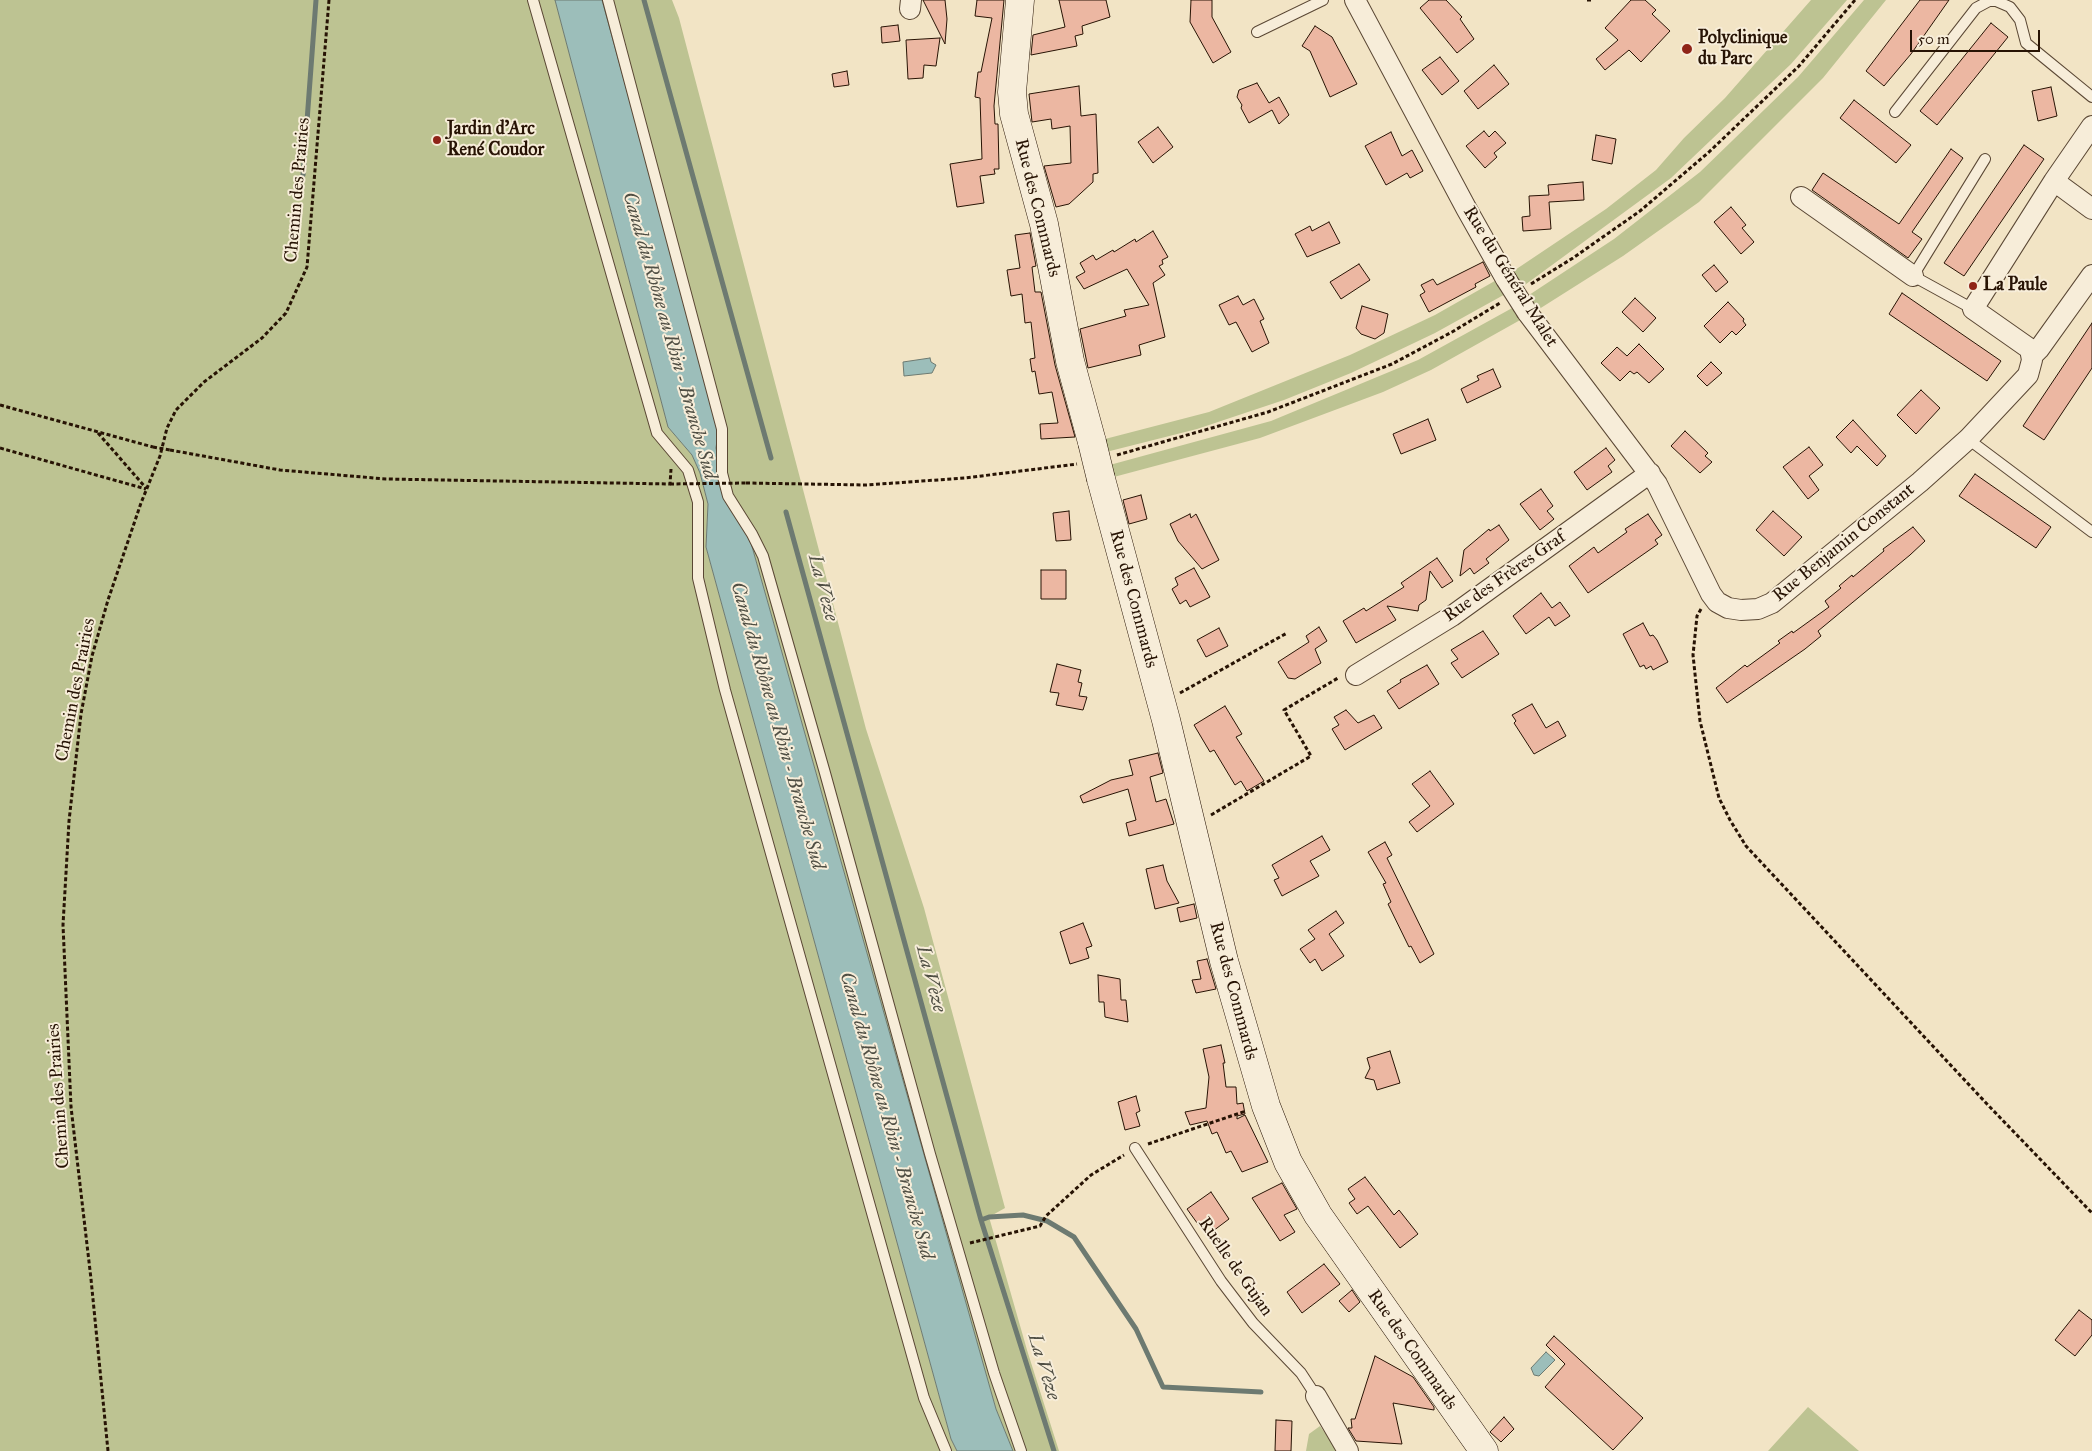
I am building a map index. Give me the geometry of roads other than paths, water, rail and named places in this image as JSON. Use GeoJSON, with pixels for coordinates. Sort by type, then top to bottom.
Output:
{"type":"FeatureCollection","features":[{"type":"Feature","properties":{"kind":"street","name":"Rue des Commards"},"geometry":{"type":"LineString","coordinates":[[1020,0],[1012,92],[1014,114],[1044,224],[1070,361],[1095,460],[1162,703],[1224,961],[1265,1103],[1288,1162],[1318,1215],[1484,1451]]}},
{"type":"Feature","properties":{"kind":"street","name":"Rue du Général Malet"},"geometry":{"type":"LineString","coordinates":[[1355,0],[1508,288],[1650,473],[1711,594]]}},
{"type":"Feature","properties":{"kind":"street"},"geometry":{"type":"LineString","coordinates":[[2032,356],[2026,344],[1973,309],[2054,181],[2092,126]]}},
{"type":"Feature","properties":{"kind":"street"},"geometry":{"type":"LineString","coordinates":[[2054,181],[2092,209]]}},
{"type":"Feature","properties":{"kind":"street"},"geometry":{"type":"LineString","coordinates":[[1801,197],[1913,276]]}},
{"type":"Feature","properties":{"kind":"street","name":"Rue Benjamin Constant"},"geometry":{"type":"LineString","coordinates":[[1711,594],[1728,608],[1741,610],[1758,609],[1772,603],[1920,482],[1968,439],[2028,374],[2032,366],[2032,356],[2092,275]]}},
{"type":"Feature","properties":{"kind":"street","name":"Rue des Frères Graf"},"geometry":{"type":"LineString","coordinates":[[1356,675],[1452,616],[1650,473]]}},
{"type":"Feature","properties":{"kind":"street"},"geometry":{"type":"LineString","coordinates":[[1316,1396],[1348,1451]]}},
{"type":"Feature","properties":{"kind":"lane"},"geometry":{"type":"LineString","coordinates":[[534,0],[657,433],[688,470],[698,502],[698,578],[725,690],[924,1398],[946,1451]]}},
{"type":"Feature","properties":{"kind":"lane"},"geometry":{"type":"LineString","coordinates":[[608,0],[722,429],[722,473],[728,496],[752,534],[762,556],[834,802],[930,1154],[994,1373],[1021,1451]]}},
{"type":"Feature","properties":{"kind":"lane"},"geometry":{"type":"LineString","coordinates":[[1257,32],[1322,0]]}},
{"type":"Feature","properties":{"kind":"lane"},"geometry":{"type":"LineString","coordinates":[[1894,112],[1976,8],[1989,1],[1996,1],[2010,7],[2020,20],[2026,43],[2092,96]]}},
{"type":"Feature","properties":{"kind":"lane"},"geometry":{"type":"LineString","coordinates":[[1973,309],[1913,276],[1986,159]]}},
{"type":"Feature","properties":{"kind":"lane"},"geometry":{"type":"LineString","coordinates":[[1968,439],[2092,532]]}},
{"type":"Feature","properties":{"kind":"lane","name":"Ruelle de Gujan"},"geometry":{"type":"LineString","coordinates":[[1136,1148],[1221,1281],[1253,1323],[1301,1373],[1316,1396]]}},
{"type":"Feature","properties":{"kind":"water","name":"Canal du Rhône au Rhin - Branche Sud"},"geometry":{"type":"Polygon","coordinates":[[[555,0],[602,0],[719,425],[716,448],[723,490],[751,543],[996,1409],[1013,1451],[957,1451],[951,1439],[706,547],[708,504],[700,473],[692,455],[668,427],[555,0]]]}},
{"type":"Feature","properties":{"kind":"water"},"geometry":{"type":"Polygon","coordinates":[[[930,358],[931,362],[936,365],[932,373],[904,376],[903,362],[930,358]]]}},
{"type":"Feature","properties":{"kind":"water"},"geometry":{"type":"Polygon","coordinates":[[[1546,1352],[1555,1360],[1539,1376],[1534,1375],[1531,1368],[1546,1352]]]}},
{"type":"Feature","properties":{"kind":"waterway"},"geometry":{"type":"LineString","coordinates":[[303,175],[316,0]]}},
{"type":"Feature","properties":{"kind":"waterway"},"geometry":{"type":"LineString","coordinates":[[644,0],[771,458]]}},
{"type":"Feature","properties":{"kind":"waterway","name":"La Vèze"},"geometry":{"type":"LineString","coordinates":[[786,512],[981,1220],[1054,1451]]}},
{"type":"Feature","properties":{"kind":"waterway"},"geometry":{"type":"LineString","coordinates":[[981,1220],[989,1217],[1023,1215],[1047,1221],[1074,1237],[1136,1329],[1163,1387],[1261,1392]]}},
{"type":"Feature","properties":{"kind":"place","name":"Polyclinique du Parc"},"geometry":{"type":"Point","coordinates":[1687,49]}},
{"type":"Feature","properties":{"kind":"place","name":"Jardin d'Arc René Coudor"},"geometry":{"type":"Point","coordinates":[437,140]}},
{"type":"Feature","properties":{"kind":"place","name":"La Paule"},"geometry":{"type":"Point","coordinates":[1973,286]}}]}
